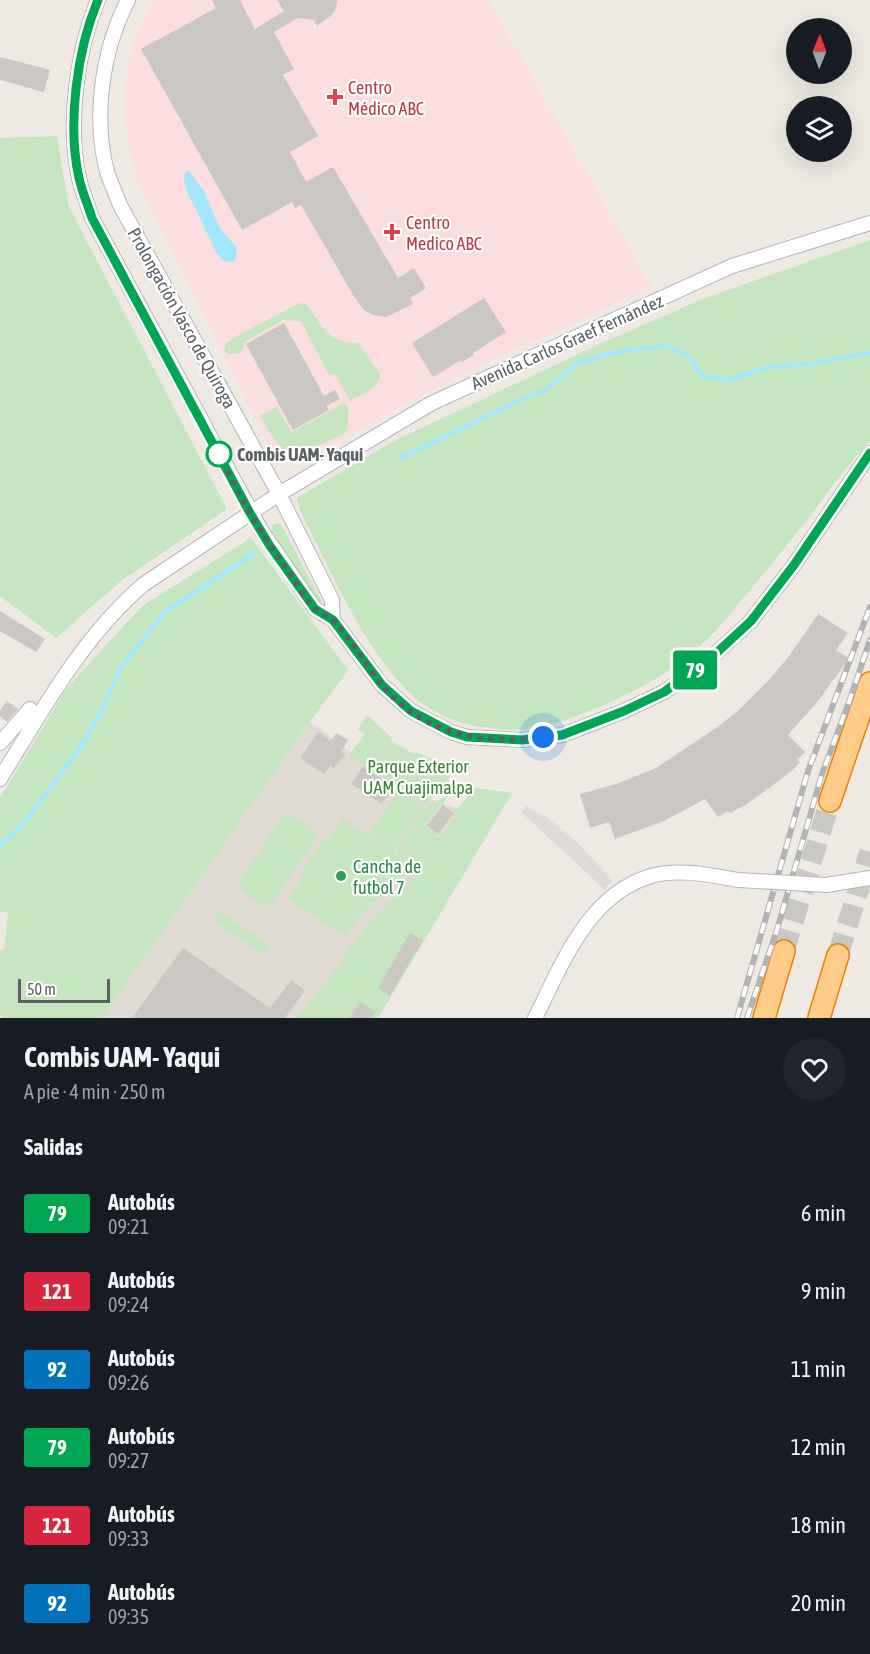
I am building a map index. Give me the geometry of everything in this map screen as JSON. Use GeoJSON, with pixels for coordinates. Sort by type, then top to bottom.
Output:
{"type":"FeatureCollection","features":[{"type":"Feature","properties":{"kind":"highway"},"geometry":{"type":"LineString","coordinates":[[830,801],[870,683]]}},
{"type":"Feature","properties":{"kind":"highway"},"geometry":{"type":"LineString","coordinates":[[764,1018],[784,951]]}},
{"type":"Feature","properties":{"kind":"highway"},"geometry":{"type":"LineString","coordinates":[[819,1018],[838,955]]}},
{"type":"Feature","properties":{"kind":"street","name":"Prolongación Vasco de Quiroga"},"geometry":{"type":"LineString","coordinates":[[98,0],[82,51],[75,95],[75,140],[79,177],[92,218],[250,513],[270,546],[315,609],[333,620],[382,685],[411,711],[434,724],[467,737],[522,740],[562,735],[624,711],[664,692],[711,658],[751,621],[794,565],[870,453]]}},
{"type":"Feature","properties":{"kind":"street","name":"Prolongación Vasco de Quiroga"},"geometry":{"type":"LineString","coordinates":[[128,0],[115,26],[106,58],[101,95],[102,137],[108,174],[120,205],[279,494],[332,600],[333,620]]}},
{"type":"Feature","properties":{"kind":"street","name":"Avenida Carlos Graef Fernández"},"geometry":{"type":"LineString","coordinates":[[0,779],[70,668],[100,627],[124,601],[144,584],[279,494],[432,403],[732,266],[870,223]]}},
{"type":"Feature","properties":{"kind":"street"},"geometry":{"type":"LineString","coordinates":[[0,743],[30,709]]}},
{"type":"Feature","properties":{"kind":"street"},"geometry":{"type":"LineString","coordinates":[[535,1018],[575,939],[601,905],[627,887],[652,876],[683,873],[738,880],[826,885],[870,878]]}},
{"type":"Feature","properties":{"kind":"shaded area","name":"Centro Medico ABC"},"geometry":{"type":"Polygon","coordinates":[[[153,0],[489,0],[652,287],[470,370],[303,460],[282,461],[270,449],[136,178],[126,132],[124,96],[131,47],[153,0]]]}},
{"type":"Feature","properties":{"kind":"shaded area"},"geometry":{"type":"Polygon","coordinates":[[[310,722],[371,767],[409,791],[458,809],[476,788],[512,793],[378,1018],[102,1018],[310,722]]]}},
{"type":"Feature","properties":{"kind":"shaded area"},"geometry":{"type":"Polygon","coordinates":[[[526,805],[545,816],[575,840],[613,881],[604,889],[522,813],[526,805]]]}},
{"type":"Feature","properties":{"kind":"green space"},"geometry":{"type":"Polygon","coordinates":[[[57,136],[69,207],[227,509],[121,581],[56,638],[0,596],[0,138],[57,136]]]}},
{"type":"Feature","properties":{"kind":"green space"},"geometry":{"type":"Polygon","coordinates":[[[870,240],[870,441],[761,577],[703,644],[673,668],[634,691],[570,718],[535,728],[511,730],[463,723],[430,709],[411,694],[393,675],[362,631],[299,509],[297,498],[394,441],[604,342],[705,298],[870,240]]]}},
{"type":"Feature","properties":{"kind":"green space"},"geometry":{"type":"Polygon","coordinates":[[[300,303],[306,304],[321,326],[332,336],[339,340],[358,343],[380,374],[374,387],[350,401],[335,374],[329,375],[301,321],[283,320],[244,342],[240,353],[227,354],[224,350],[226,344],[235,337],[300,303]]]}},
{"type":"Feature","properties":{"kind":"green space"},"geometry":{"type":"Polygon","coordinates":[[[344,403],[349,408],[347,430],[342,435],[303,452],[294,453],[278,444],[260,416],[276,407],[292,432],[344,403]]]}},
{"type":"Feature","properties":{"kind":"green space"},"geometry":{"type":"Polygon","coordinates":[[[278,523],[282,526],[325,608],[322,608],[271,530],[274,524],[278,523]]]}},
{"type":"Feature","properties":{"kind":"green space"},"geometry":{"type":"Polygon","coordinates":[[[251,538],[348,670],[102,1018],[3,1018],[0,1014],[0,951],[4,948],[8,913],[0,911],[0,798],[67,688],[142,606],[251,538]]]}},
{"type":"Feature","properties":{"kind":"green space","name":"Parque Exterior UAM Cuajimalpa"},"geometry":{"type":"Polygon","coordinates":[[[367,715],[392,738],[391,741],[414,754],[416,752],[450,767],[448,787],[422,804],[349,755],[365,734],[358,729],[367,715]]]}},
{"type":"Feature","properties":{"kind":"green space"},"geometry":{"type":"Polygon","coordinates":[[[476,788],[512,793],[378,1018],[296,1018],[299,1012],[306,1009],[370,921],[402,888],[413,880],[430,847],[412,869],[398,878],[360,916],[344,937],[342,935],[425,808],[446,796],[444,804],[441,803],[424,826],[439,837],[457,813],[451,809],[452,807],[458,808],[476,788]]]}},
{"type":"Feature","properties":{"kind":"green space","name":"Cancha de futbol 7"},"geometry":{"type":"Polygon","coordinates":[[[399,791],[423,809],[393,851],[395,853],[341,934],[288,899],[303,877],[300,875],[325,838],[328,840],[343,819],[392,851],[369,834],[399,791]]]}},
{"type":"Feature","properties":{"kind":"green space"},"geometry":{"type":"Polygon","coordinates":[[[289,814],[315,830],[316,839],[269,905],[255,900],[246,893],[239,881],[282,817],[289,814]]]}},
{"type":"Feature","properties":{"kind":"green space"},"geometry":{"type":"Polygon","coordinates":[[[214,909],[269,944],[262,954],[217,924],[214,909]]]}},
{"type":"Feature","properties":{"kind":"water"},"geometry":{"type":"Polygon","coordinates":[[[189,171],[204,191],[219,227],[237,248],[235,261],[225,262],[216,252],[187,191],[184,179],[185,173],[189,171]]]}},
{"type":"Feature","properties":{"kind":"building","name":"Centro Médico ABC"},"geometry":{"type":"Polygon","coordinates":[[[212,0],[240,0],[255,29],[284,11],[277,0],[337,0],[333,14],[317,26],[314,20],[298,18],[274,32],[294,69],[283,75],[318,136],[290,152],[306,182],[333,167],[398,278],[414,268],[426,288],[410,298],[413,304],[386,317],[373,315],[364,310],[301,205],[295,208],[292,202],[242,230],[141,49],[216,8],[212,0]]]}},
{"type":"Feature","properties":{"kind":"building"},"geometry":{"type":"Polygon","coordinates":[[[0,57],[50,70],[44,92],[0,80],[0,57]]]}},
{"type":"Feature","properties":{"kind":"building"},"geometry":{"type":"Polygon","coordinates":[[[484,298],[506,332],[473,353],[474,355],[433,377],[412,343],[484,298]]]}},
{"type":"Feature","properties":{"kind":"building"},"geometry":{"type":"Polygon","coordinates":[[[284,323],[324,396],[335,390],[340,399],[326,406],[329,410],[293,430],[246,344],[284,323]]]}},
{"type":"Feature","properties":{"kind":"building"},"geometry":{"type":"Polygon","coordinates":[[[0,611],[45,639],[36,652],[0,631],[0,611]]]}},
{"type":"Feature","properties":{"kind":"building"},"geometry":{"type":"Polygon","coordinates":[[[818,614],[848,633],[836,650],[849,658],[819,700],[788,735],[805,752],[797,760],[800,762],[793,770],[747,804],[718,817],[705,799],[664,821],[615,839],[609,822],[590,828],[580,794],[616,784],[656,768],[716,728],[739,710],[769,680],[818,614]]]}},
{"type":"Feature","properties":{"kind":"building"},"geometry":{"type":"Polygon","coordinates":[[[7,701],[18,709],[7,722],[0,716],[0,710],[7,701]]]}},
{"type":"Feature","properties":{"kind":"building"},"geometry":{"type":"Polygon","coordinates":[[[318,732],[331,741],[336,733],[348,740],[341,752],[345,754],[334,768],[330,765],[324,774],[300,758],[318,732]]]}},
{"type":"Feature","properties":{"kind":"building"},"geometry":{"type":"Polygon","coordinates":[[[363,766],[394,788],[382,804],[351,784],[363,766]]]}},
{"type":"Feature","properties":{"kind":"building"},"geometry":{"type":"Polygon","coordinates":[[[443,805],[454,813],[438,834],[427,826],[443,805]]]}},
{"type":"Feature","properties":{"kind":"building"},"geometry":{"type":"Polygon","coordinates":[[[410,933],[423,940],[390,995],[378,988],[410,933]]]}},
{"type":"Feature","properties":{"kind":"building"},"geometry":{"type":"Polygon","coordinates":[[[183,948],[270,1008],[291,980],[305,990],[285,1018],[132,1018],[183,948]]]}},
{"type":"Feature","properties":{"kind":"building"},"geometry":{"type":"Polygon","coordinates":[[[360,1002],[376,1012],[372,1018],[350,1018],[360,1002]]]}},
{"type":"Feature","properties":{"kind":"waterway"},"geometry":{"type":"LineString","coordinates":[[400,458],[547,389],[576,364],[607,354],[667,346],[690,357],[702,376],[728,380],[765,368],[814,363],[870,353]]}},
{"type":"Feature","properties":{"kind":"waterway"},"geometry":{"type":"LineString","coordinates":[[0,846],[24,823],[83,743],[101,712],[121,667],[166,611],[253,554]]}},
{"type":"Feature","properties":{"kind":"tunnel"},"geometry":{"type":"LineString","coordinates":[[784,951],[830,801]]}},
{"type":"Feature","properties":{"kind":"tunnel"},"geometry":{"type":"LineString","coordinates":[[838,955],[870,852]]}},
{"type":"Feature","properties":{"kind":"railway"},"geometry":{"type":"LineString","coordinates":[[737,1018],[808,771],[870,607]]}},
{"type":"Feature","properties":{"kind":"railway"},"geometry":{"type":"LineString","coordinates":[[747,1018],[777,930],[822,774],[870,640]]}},
{"type":"Feature","properties":{"kind":"bus line","name":"79"},"geometry":{"type":"LineString","coordinates":[[98,0],[82,51],[75,95],[75,140],[79,177],[92,218],[250,513],[270,546],[315,609],[333,620],[382,685],[411,711],[451,732],[467,737],[522,740],[562,735],[624,711],[664,692],[711,658],[751,621],[794,565],[870,453]]}},
{"type":"Feature","properties":{"kind":"place","name":"Centro Médico ABC"},"geometry":{"type":"Point","coordinates":[335,97]}},
{"type":"Feature","properties":{"kind":"place","name":"Centro Medico ABC"},"geometry":{"type":"Point","coordinates":[392,232]}},
{"type":"Feature","properties":{"kind":"place","name":"Combis UAM- Yaqui"},"geometry":{"type":"Point","coordinates":[219,454]}},
{"type":"Feature","properties":{"kind":"place","name":"Cancha de futbol 7"},"geometry":{"type":"Point","coordinates":[341,876]}},
{"type":"Feature","properties":{"kind":"route"},"geometry":{"type":"LineString","coordinates":[[219,454],[270,546],[315,609],[333,620],[392,695],[411,711],[434,724],[467,737],[522,740],[543,737]]}}]}
